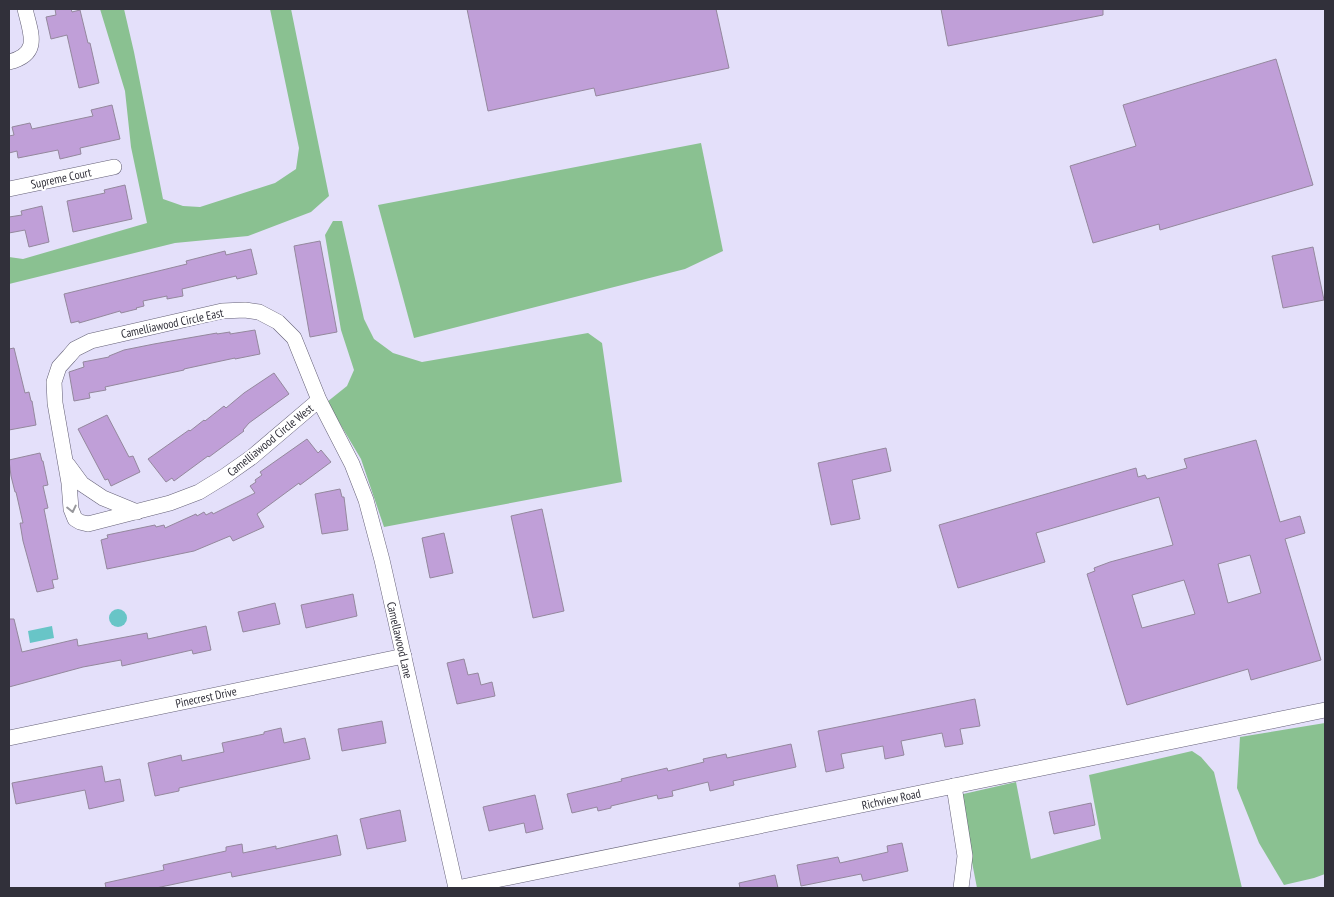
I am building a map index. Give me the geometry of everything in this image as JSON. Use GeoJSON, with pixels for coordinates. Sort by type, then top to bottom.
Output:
{"type":"FeatureCollection","features":[{"type":"Feature","properties":{"kind":"street"},"geometry":{"type":"LineString","coordinates":[[9,62],[22,59],[29,52],[31,42],[25,9]]}},
{"type":"Feature","properties":{"kind":"street","name":"Supreme Court"},"geometry":{"type":"LineString","coordinates":[[9,189],[114,167]]}},
{"type":"Feature","properties":{"kind":"street","name":"Camelliawood Circle East"},"geometry":{"type":"LineString","coordinates":[[69,356],[75,349],[111,336],[222,311],[245,310],[259,312],[278,322],[294,338],[319,400]]}},
{"type":"Feature","properties":{"kind":"street","name":"Camelliawood Circle West"},"geometry":{"type":"LineString","coordinates":[[69,356],[59,368],[54,382],[54,403],[65,461],[71,510],[75,519],[88,524],[170,503],[199,492],[226,476],[252,457],[319,400]]}},
{"type":"Feature","properties":{"kind":"street","name":"Camellawood Lane"},"geometry":{"type":"LineString","coordinates":[[319,400],[352,464],[366,500],[382,560],[456,888]]}},
{"type":"Feature","properties":{"kind":"street","name":"Camelliawood Circle West"},"geometry":{"type":"LineString","coordinates":[[65,461],[82,484],[103,498],[137,512]]}},
{"type":"Feature","properties":{"kind":"street","name":"Pinecrest Drive"},"geometry":{"type":"LineString","coordinates":[[9,738],[404,656]]}},
{"type":"Feature","properties":{"kind":"street","name":"Richview Road"},"geometry":{"type":"LineString","coordinates":[[456,888],[1325,710]]}},
{"type":"Feature","properties":{"kind":"street"},"geometry":{"type":"LineString","coordinates":[[954,786],[965,856],[961,888]]}},
{"type":"Feature","properties":{"kind":"shaded area"},"geometry":{"type":"Polygon","coordinates":[[[100,9],[124,9],[163,199],[183,206],[200,207],[275,183],[296,169],[299,148],[270,9],[291,9],[329,196],[311,212],[248,236],[175,243],[9,284],[9,257],[23,259],[147,223],[131,147],[125,91],[100,9]]]}},
{"type":"Feature","properties":{"kind":"shaded area"},"geometry":{"type":"Polygon","coordinates":[[[701,143],[723,251],[685,269],[414,338],[378,205],[701,143]]]}},
{"type":"Feature","properties":{"kind":"shaded area"},"geometry":{"type":"Polygon","coordinates":[[[333,221],[342,221],[364,319],[374,339],[393,353],[422,362],[588,333],[602,343],[622,482],[384,527],[361,459],[327,402],[347,386],[354,370],[341,330],[325,235],[333,221]]]}},
{"type":"Feature","properties":{"kind":"shaded area"},"geometry":{"type":"Polygon","coordinates":[[[118,609],[124,612],[127,618],[124,624],[118,627],[112,624],[109,618],[112,612],[118,609]]]}},
{"type":"Feature","properties":{"kind":"shaded area"},"geometry":{"type":"Polygon","coordinates":[[[52,626],[54,638],[30,643],[28,631],[52,626]]]}},
{"type":"Feature","properties":{"kind":"shaded area"},"geometry":{"type":"Polygon","coordinates":[[[1325,723],[1325,874],[1284,885],[1259,843],[1237,788],[1240,737],[1325,723]]]}},
{"type":"Feature","properties":{"kind":"shaded area"},"geometry":{"type":"Polygon","coordinates":[[[1192,751],[1201,757],[1214,772],[1242,888],[977,888],[959,795],[1016,782],[1031,859],[1101,839],[1089,775],[1192,751]]]}},
{"type":"Feature","properties":{"kind":"building"},"geometry":{"type":"Polygon","coordinates":[[[55,9],[71,9],[72,12],[80,10],[99,83],[79,88],[67,35],[51,39],[46,17],[56,15],[55,9]]]}},
{"type":"Feature","properties":{"kind":"building"},"geometry":{"type":"Polygon","coordinates":[[[467,9],[716,9],[729,68],[596,96],[594,88],[488,111],[467,9]]]}},
{"type":"Feature","properties":{"kind":"building"},"geometry":{"type":"Polygon","coordinates":[[[941,9],[1103,9],[1103,15],[948,46],[941,9]]]}},
{"type":"Feature","properties":{"kind":"building"},"geometry":{"type":"Polygon","coordinates":[[[1276,59],[1313,185],[1160,230],[1159,224],[1093,243],[1070,166],[1136,146],[1123,105],[1276,59]]]}},
{"type":"Feature","properties":{"kind":"building"},"geometry":{"type":"Polygon","coordinates":[[[112,105],[120,139],[80,148],[81,154],[60,159],[58,150],[18,158],[17,151],[9,153],[9,136],[14,135],[12,127],[30,123],[32,129],[93,116],[91,110],[112,105]]]}},
{"type":"Feature","properties":{"kind":"building"},"geometry":{"type":"Polygon","coordinates":[[[125,185],[132,219],[73,232],[67,201],[105,193],[104,190],[125,185]]]}},
{"type":"Feature","properties":{"kind":"building"},"geometry":{"type":"Polygon","coordinates":[[[42,206],[49,242],[29,247],[25,230],[9,233],[9,217],[22,215],[21,211],[42,206]]]}},
{"type":"Feature","properties":{"kind":"building"},"geometry":{"type":"Polygon","coordinates":[[[320,241],[337,332],[310,337],[294,246],[320,241]]]}},
{"type":"Feature","properties":{"kind":"building"},"geometry":{"type":"Polygon","coordinates":[[[1313,247],[1324,300],[1283,308],[1272,256],[1313,247]]]}},
{"type":"Feature","properties":{"kind":"building"},"geometry":{"type":"Polygon","coordinates":[[[251,249],[257,274],[237,279],[236,276],[182,289],[183,296],[167,299],[167,296],[143,301],[144,306],[137,309],[121,313],[120,311],[79,323],[79,321],[71,323],[64,294],[187,264],[186,261],[225,251],[226,255],[251,249]]]}},
{"type":"Feature","properties":{"kind":"building"},"geometry":{"type":"Polygon","coordinates":[[[255,330],[260,354],[105,387],[106,390],[89,393],[90,398],[74,401],[69,372],[84,367],[83,362],[109,357],[124,350],[154,344],[217,333],[230,332],[230,334],[255,330]]]}},
{"type":"Feature","properties":{"kind":"building"},"geometry":{"type":"Polygon","coordinates":[[[14,348],[25,393],[29,392],[32,401],[36,425],[9,430],[9,349],[14,348]]]}},
{"type":"Feature","properties":{"kind":"building"},"geometry":{"type":"Polygon","coordinates":[[[274,373],[289,394],[249,423],[244,431],[209,457],[174,481],[172,478],[166,482],[148,459],[224,406],[226,408],[244,393],[274,373]]]}},
{"type":"Feature","properties":{"kind":"building"},"geometry":{"type":"Polygon","coordinates":[[[107,415],[129,457],[133,456],[140,472],[111,486],[108,479],[105,480],[78,429],[107,415]]]}},
{"type":"Feature","properties":{"kind":"building"},"geometry":{"type":"Polygon","coordinates":[[[307,439],[318,453],[321,450],[331,462],[257,514],[264,527],[233,541],[230,536],[194,551],[107,569],[101,540],[108,538],[107,535],[155,525],[156,527],[164,525],[165,528],[196,514],[197,516],[204,512],[206,515],[212,512],[213,514],[255,493],[250,486],[262,475],[260,472],[307,439]]]}},
{"type":"Feature","properties":{"kind":"building"},"geometry":{"type":"Polygon","coordinates":[[[1256,440],[1280,522],[1300,516],[1305,533],[1285,539],[1321,660],[1251,680],[1248,669],[1127,705],[1087,574],[1095,571],[1094,568],[1110,562],[1173,545],[1159,497],[1036,533],[1045,562],[958,588],[939,525],[1136,468],[1138,477],[1145,475],[1147,479],[1187,468],[1184,459],[1256,440]],[[1250,555],[1218,564],[1228,603],[1261,593],[1250,555]],[[1184,580],[1132,595],[1142,628],[1195,614],[1184,580]]]}},
{"type":"Feature","properties":{"kind":"building"},"geometry":{"type":"Polygon","coordinates":[[[886,448],[891,471],[852,480],[860,519],[831,525],[818,463],[886,448]]]}},
{"type":"Feature","properties":{"kind":"building"},"geometry":{"type":"Polygon","coordinates":[[[40,453],[48,485],[43,486],[48,508],[44,509],[58,579],[52,580],[54,588],[37,592],[23,541],[20,523],[23,523],[11,476],[9,460],[40,453]]]}},
{"type":"Feature","properties":{"kind":"building"},"geometry":{"type":"Polygon","coordinates":[[[340,489],[342,497],[344,497],[348,530],[322,534],[315,494],[340,489]]]}},
{"type":"Feature","properties":{"kind":"building"},"geometry":{"type":"Polygon","coordinates":[[[542,509],[564,611],[533,618],[511,516],[542,509]]]}},
{"type":"Feature","properties":{"kind":"building"},"geometry":{"type":"Polygon","coordinates":[[[444,533],[453,573],[430,578],[422,538],[444,533]]]}},
{"type":"Feature","properties":{"kind":"building"},"geometry":{"type":"Polygon","coordinates":[[[353,594],[357,616],[306,628],[301,605],[353,594]]]}},
{"type":"Feature","properties":{"kind":"building"},"geometry":{"type":"Polygon","coordinates":[[[275,603],[280,624],[243,632],[238,612],[275,603]]]}},
{"type":"Feature","properties":{"kind":"building"},"geometry":{"type":"Polygon","coordinates":[[[9,619],[14,619],[22,652],[77,639],[78,646],[147,633],[148,639],[206,626],[211,650],[193,654],[192,650],[122,666],[121,660],[83,667],[9,687],[9,619]]]}},
{"type":"Feature","properties":{"kind":"building"},"geometry":{"type":"Polygon","coordinates":[[[464,659],[468,675],[478,673],[481,685],[492,682],[495,696],[457,704],[447,663],[464,659]]]}},
{"type":"Feature","properties":{"kind":"building"},"geometry":{"type":"Polygon","coordinates":[[[975,699],[980,726],[960,729],[963,744],[945,747],[942,733],[901,741],[904,755],[885,759],[883,746],[841,754],[844,768],[826,772],[818,731],[975,699]]]}},
{"type":"Feature","properties":{"kind":"building"},"geometry":{"type":"Polygon","coordinates":[[[382,721],[386,743],[342,751],[338,729],[382,721]]]}},
{"type":"Feature","properties":{"kind":"building"},"geometry":{"type":"Polygon","coordinates":[[[281,728],[284,743],[305,738],[310,759],[179,788],[179,791],[155,796],[148,763],[181,755],[182,761],[224,752],[222,743],[264,734],[264,732],[281,728]]]}},
{"type":"Feature","properties":{"kind":"building"},"geometry":{"type":"Polygon","coordinates":[[[791,744],[796,767],[733,781],[734,785],[710,791],[708,782],[672,791],[673,796],[658,799],[657,795],[598,811],[597,807],[572,813],[567,794],[667,768],[668,771],[704,762],[703,759],[726,754],[727,758],[791,744]]]}},
{"type":"Feature","properties":{"kind":"building"},"geometry":{"type":"Polygon","coordinates":[[[102,766],[105,782],[120,779],[124,801],[89,809],[85,790],[16,804],[12,783],[102,766]]]}},
{"type":"Feature","properties":{"kind":"building"},"geometry":{"type":"Polygon","coordinates":[[[535,795],[543,829],[526,833],[524,823],[489,831],[483,807],[535,795]]]}},
{"type":"Feature","properties":{"kind":"building"},"geometry":{"type":"Polygon","coordinates":[[[1091,803],[1095,825],[1054,834],[1049,812],[1091,803]]]}},
{"type":"Feature","properties":{"kind":"building"},"geometry":{"type":"Polygon","coordinates":[[[400,810],[406,841],[367,849],[360,819],[400,810]]]}},
{"type":"Feature","properties":{"kind":"building"},"geometry":{"type":"Polygon","coordinates":[[[337,835],[341,855],[232,877],[231,872],[156,888],[106,888],[105,883],[164,870],[163,865],[226,851],[226,847],[242,844],[243,853],[276,846],[276,849],[337,835]]]}},
{"type":"Feature","properties":{"kind":"building"},"geometry":{"type":"Polygon","coordinates":[[[902,843],[908,871],[863,881],[861,874],[801,886],[797,865],[838,857],[840,863],[888,852],[887,846],[902,843]]]}},
{"type":"Feature","properties":{"kind":"building"},"geometry":{"type":"Polygon","coordinates":[[[775,875],[778,888],[740,888],[739,883],[775,875]]]}}]}
